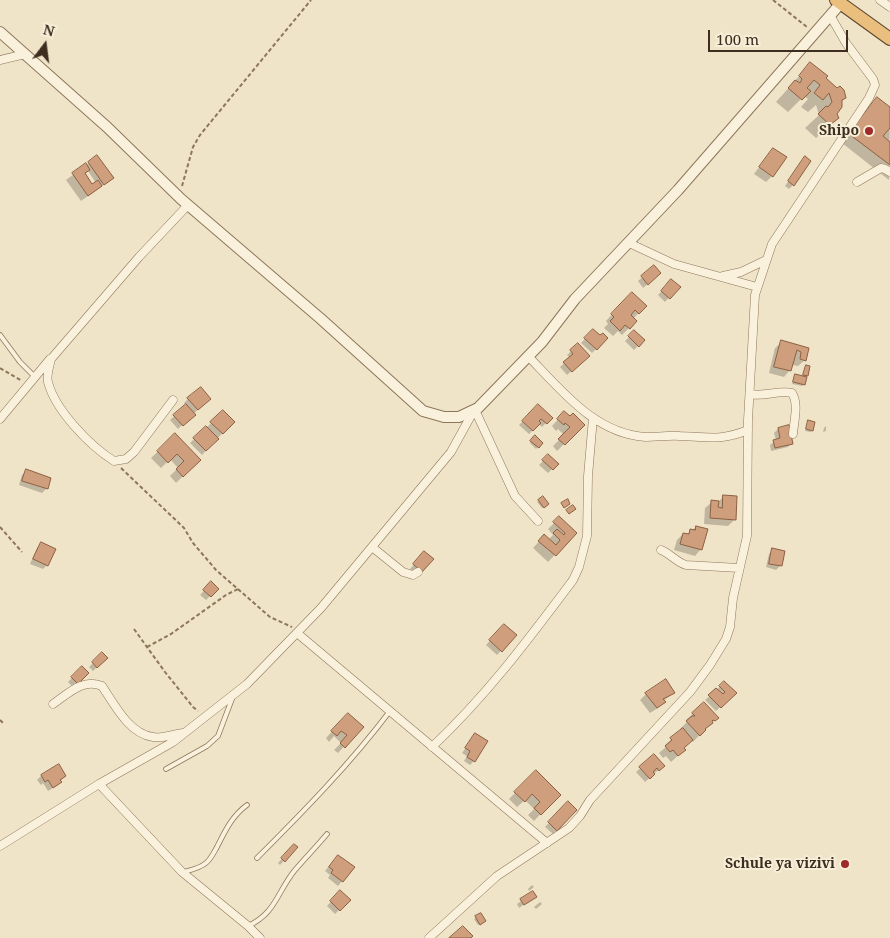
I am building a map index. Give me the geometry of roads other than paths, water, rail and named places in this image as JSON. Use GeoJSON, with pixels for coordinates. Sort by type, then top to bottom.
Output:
{"type":"FeatureCollection","features":[{"type":"Feature","properties":{"kind":"highway"},"geometry":{"type":"LineString","coordinates":[[838,2],[890,39]]}},
{"type":"Feature","properties":{"kind":"street"},"geometry":{"type":"LineString","coordinates":[[880,0],[890,7]]}},
{"type":"Feature","properties":{"kind":"street"},"geometry":{"type":"LineString","coordinates":[[0,846],[99,784],[173,742],[247,684],[321,608],[451,452],[474,411],[542,342],[575,299],[629,244],[830,17],[838,2]]}},
{"type":"Feature","properties":{"kind":"street"},"geometry":{"type":"LineString","coordinates":[[429,938],[497,876],[569,828],[580,816],[590,800],[690,692],[726,639],[730,627],[733,598],[747,536],[748,430],[755,295],[772,244],[869,98],[875,85],[875,82],[846,43],[830,17]]}},
{"type":"Feature","properties":{"kind":"street"},"geometry":{"type":"LineString","coordinates":[[0,32],[107,127],[179,198],[328,325],[423,411],[444,417],[459,417],[474,411]]}},
{"type":"Feature","properties":{"kind":"street"},"geometry":{"type":"LineString","coordinates":[[0,60],[25,54]]}},
{"type":"Feature","properties":{"kind":"street"},"geometry":{"type":"LineString","coordinates":[[857,182],[881,168],[885,168],[890,172]]}},
{"type":"Feature","properties":{"kind":"street"},"geometry":{"type":"LineString","coordinates":[[0,419],[139,257],[188,205]]}},
{"type":"Feature","properties":{"kind":"street"},"geometry":{"type":"LineString","coordinates":[[629,244],[674,264],[758,287]]}},
{"type":"Feature","properties":{"kind":"street"},"geometry":{"type":"LineString","coordinates":[[721,277],[741,272],[766,260]]}},
{"type":"Feature","properties":{"kind":"street"},"geometry":{"type":"LineString","coordinates":[[528,356],[578,406],[606,426],[621,432],[646,437],[664,435],[716,438],[748,430]]}},
{"type":"Feature","properties":{"kind":"street"},"geometry":{"type":"LineString","coordinates":[[51,359],[47,380],[58,405],[81,432],[104,455],[114,461],[126,459],[134,452],[174,400]]}},
{"type":"Feature","properties":{"kind":"street"},"geometry":{"type":"LineString","coordinates":[[750,394],[759,396],[792,393],[795,398],[793,434]]}},
{"type":"Feature","properties":{"kind":"street"},"geometry":{"type":"LineString","coordinates":[[474,411],[515,496],[538,521]]}},
{"type":"Feature","properties":{"kind":"street"},"geometry":{"type":"LineString","coordinates":[[432,747],[462,719],[502,673],[572,580],[579,567],[587,536],[588,476],[593,418]]}},
{"type":"Feature","properties":{"kind":"street"},"geometry":{"type":"LineString","coordinates":[[372,547],[403,572],[413,575],[418,572]]}},
{"type":"Feature","properties":{"kind":"street"},"geometry":{"type":"LineString","coordinates":[[661,550],[671,555],[679,563],[686,565],[739,568]]}},
{"type":"Feature","properties":{"kind":"street"},"geometry":{"type":"LineString","coordinates":[[299,631],[432,747],[547,843]]}},
{"type":"Feature","properties":{"kind":"street"},"geometry":{"type":"LineString","coordinates":[[53,704],[81,685],[89,682],[95,683],[102,686],[133,728],[144,735],[154,738],[186,732]]}},
{"type":"Feature","properties":{"kind":"street"},"geometry":{"type":"LineString","coordinates":[[99,784],[182,872],[260,938]]}},
{"type":"Feature","properties":{"kind":"lane"},"geometry":{"type":"LineString","coordinates":[[0,335],[20,362],[36,377]]}},
{"type":"Feature","properties":{"kind":"lane"},"geometry":{"type":"LineString","coordinates":[[166,769],[207,746],[218,736],[234,694]]}},
{"type":"Feature","properties":{"kind":"lane"},"geometry":{"type":"LineString","coordinates":[[257,858],[319,795],[370,737],[390,711]]}},
{"type":"Feature","properties":{"kind":"lane"},"geometry":{"type":"LineString","coordinates":[[182,872],[206,864],[213,855],[229,824],[238,812],[247,805]]}},
{"type":"Feature","properties":{"kind":"lane"},"geometry":{"type":"LineString","coordinates":[[248,926],[267,914],[295,870],[327,834]]}},
{"type":"Feature","properties":{"kind":"place","name":"Shipo"},"geometry":{"type":"Point","coordinates":[869,131]}},
{"type":"Feature","properties":{"kind":"place","name":"Schule ya vizivi"},"geometry":{"type":"Point","coordinates":[845,864]}}]}
